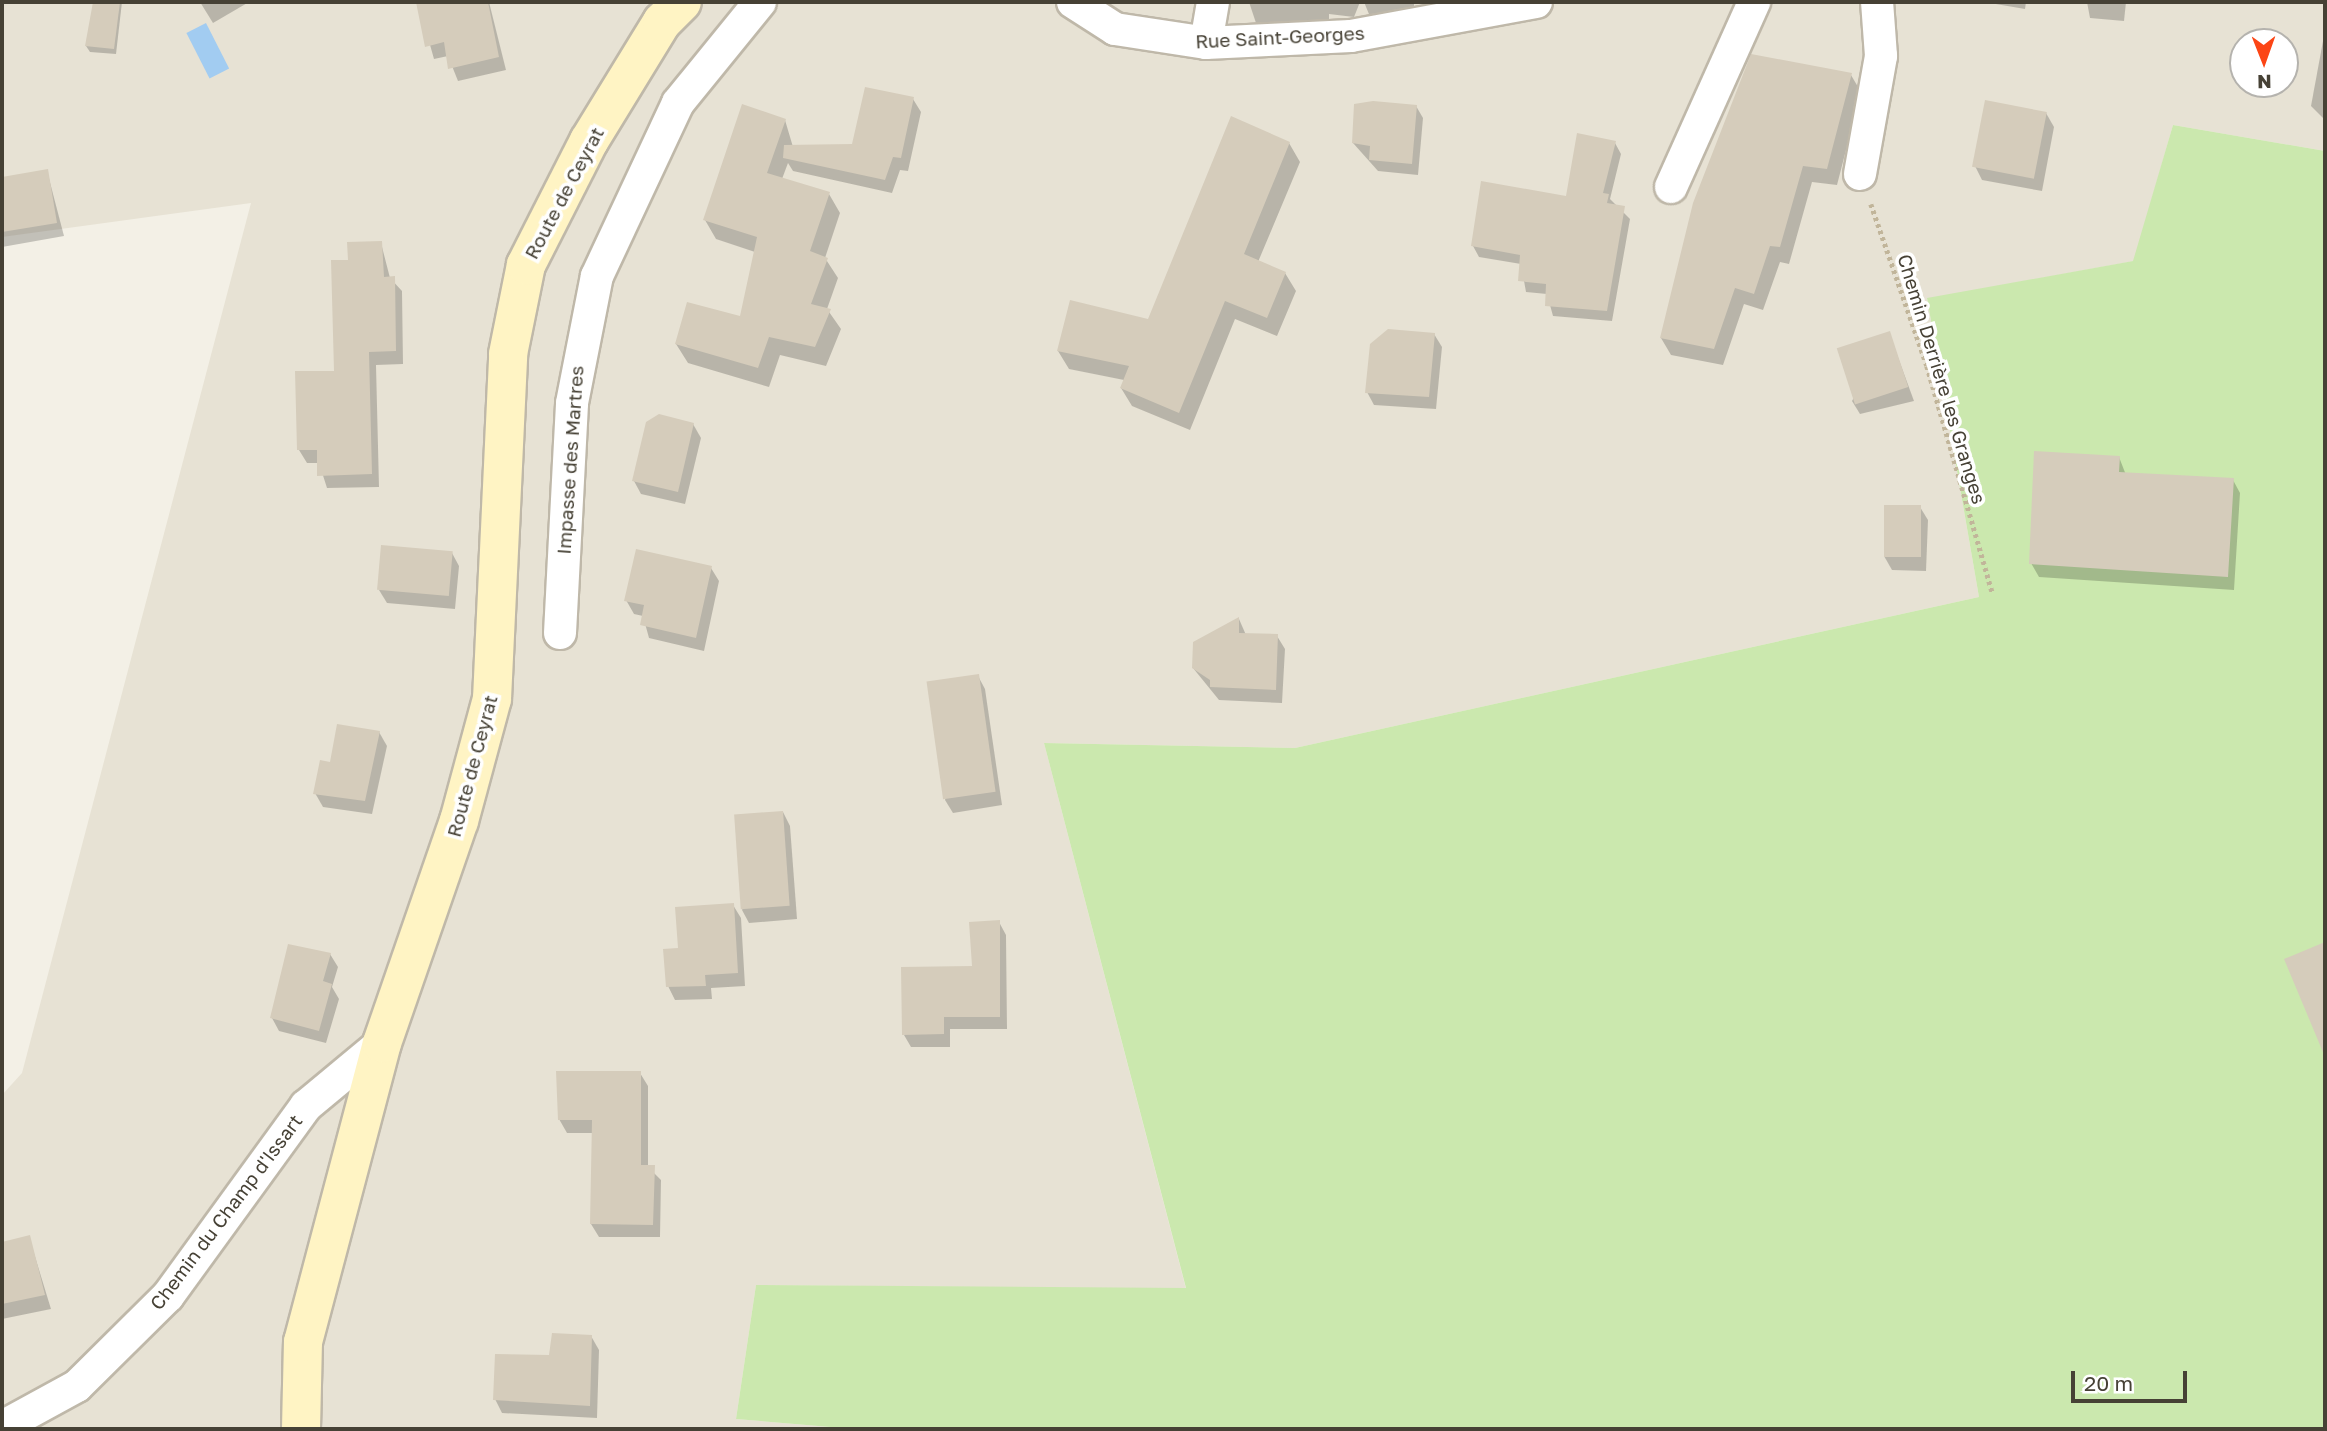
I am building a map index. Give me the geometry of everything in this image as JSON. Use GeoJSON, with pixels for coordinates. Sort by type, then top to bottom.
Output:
{"type":"FeatureCollection","features":[{"type":"Feature","properties":{"kind":"street","name":"Route de Ceyrat"},"geometry":{"type":"LineString","coordinates":[[301,1429],[303,1342],[382,1043],[459,821],[492,699],[508,354],[526,265],[589,141],[662,22],[682,2]]}},
{"type":"Feature","properties":{"kind":"street","name":"Impasse des Martres"},"geometry":{"type":"LineString","coordinates":[[560,633],[572,403],[597,276],[678,103],[760,2]]}},
{"type":"Feature","properties":{"kind":"street","name":"Rue Saint-Georges"},"geometry":{"type":"LineString","coordinates":[[1073,2],[1115,29],[1206,43],[1351,36],[1536,2]]}},
{"type":"Feature","properties":{"kind":"street"},"geometry":{"type":"LineString","coordinates":[[1206,43],[1213,2]]}},
{"type":"Feature","properties":{"kind":"street"},"geometry":{"type":"LineString","coordinates":[[1671,187],[1754,2]]}},
{"type":"Feature","properties":{"kind":"street"},"geometry":{"type":"LineString","coordinates":[[1860,174],[1881,56],[1877,2]]}},
{"type":"Feature","properties":{"kind":"street","name":"Chemin du Champ d'Issart"},"geometry":{"type":"LineString","coordinates":[[2,1427],[77,1386],[168,1296],[306,1106],[382,1043]]}},
{"type":"Feature","properties":{"kind":"path","name":"Chemin Derrière les Granges"},"geometry":{"type":"LineString","coordinates":[[1860,174],[1927,366],[1993,594]]}},
{"type":"Feature","properties":{"kind":"shaded area"},"geometry":{"type":"Polygon","coordinates":[[[2,2],[2325,2],[2325,151],[2173,125],[2134,261],[1927,299],[1979,597],[1295,748],[1044,743],[1186,1289],[756,1285],[736,1419],[854,1429],[2,1429],[2,1095],[22,1073],[251,203],[2,237],[2,2]]]}},
{"type":"Feature","properties":{"kind":"green space"},"geometry":{"type":"Polygon","coordinates":[[[2173,125],[2325,151],[2325,1429],[854,1429],[736,1419],[756,1285],[1186,1288],[1044,743],[1295,748],[1979,597],[1927,298],[2133,261],[2173,125]]]}},
{"type":"Feature","properties":{"kind":"water"},"geometry":{"type":"Polygon","coordinates":[[[206,23],[229,68],[210,78],[186,33],[206,23]]]}},
{"type":"Feature","properties":{"kind":"building"},"geometry":{"type":"Polygon","coordinates":[[[93,2],[120,2],[114,49],[85,46],[93,2]]]}},
{"type":"Feature","properties":{"kind":"building"},"geometry":{"type":"Polygon","coordinates":[[[416,2],[488,2],[499,57],[448,69],[444,42],[425,47],[416,2]]]}},
{"type":"Feature","properties":{"kind":"building"},"geometry":{"type":"Polygon","coordinates":[[[1751,54],[1852,73],[1827,169],[1803,166],[1780,247],[1770,246],[1754,294],[1735,288],[1714,349],[1660,338],[1693,203],[1751,54]]]}},
{"type":"Feature","properties":{"kind":"building"},"geometry":{"type":"Polygon","coordinates":[[[865,87],[914,97],[901,158],[893,157],[885,180],[783,158],[784,145],[852,144],[865,87]]]}},
{"type":"Feature","properties":{"kind":"building"},"geometry":{"type":"Polygon","coordinates":[[[1985,100],[2047,112],[2034,179],[1972,167],[1985,100]]]}},
{"type":"Feature","properties":{"kind":"building"},"geometry":{"type":"Polygon","coordinates":[[[1373,101],[1417,105],[1412,164],[1369,160],[1370,146],[1352,143],[1354,104],[1373,101]]]}},
{"type":"Feature","properties":{"kind":"building"},"geometry":{"type":"Polygon","coordinates":[[[742,104],[786,119],[767,173],[830,192],[810,251],[828,258],[811,304],[831,309],[815,347],[769,337],[758,368],[675,344],[687,302],[740,316],[757,237],[703,220],[742,104]]]}},
{"type":"Feature","properties":{"kind":"building"},"geometry":{"type":"Polygon","coordinates":[[[1231,116],[1290,142],[1244,254],[1286,272],[1267,318],[1225,301],[1179,413],[1120,388],[1129,366],[1057,351],[1070,300],[1148,319],[1231,116]]]}},
{"type":"Feature","properties":{"kind":"building"},"geometry":{"type":"Polygon","coordinates":[[[1577,133],[1616,141],[1603,193],[1609,194],[1607,203],[1625,206],[1607,311],[1545,306],[1546,284],[1518,281],[1520,255],[1471,246],[1481,181],[1566,196],[1577,133]]]}},
{"type":"Feature","properties":{"kind":"building"},"geometry":{"type":"Polygon","coordinates":[[[48,169],[57,223],[2,232],[2,177],[48,169]]]}},
{"type":"Feature","properties":{"kind":"building"},"geometry":{"type":"Polygon","coordinates":[[[382,241],[384,277],[395,276],[396,351],[369,352],[372,474],[317,476],[317,450],[297,450],[295,371],[334,371],[331,260],[348,260],[347,242],[382,241]]]}},
{"type":"Feature","properties":{"kind":"building"},"geometry":{"type":"Polygon","coordinates":[[[1388,329],[1435,333],[1429,397],[1365,393],[1370,344],[1388,329]]]}},
{"type":"Feature","properties":{"kind":"building"},"geometry":{"type":"Polygon","coordinates":[[[1890,331],[1908,387],[1855,404],[1837,348],[1890,331]]]}},
{"type":"Feature","properties":{"kind":"building"},"geometry":{"type":"Polygon","coordinates":[[[659,414],[694,423],[678,492],[632,481],[646,422],[659,414]]]}},
{"type":"Feature","properties":{"kind":"building"},"geometry":{"type":"Polygon","coordinates":[[[2034,451],[2120,456],[2119,472],[2234,478],[2228,577],[2029,564],[2034,451]]]}},
{"type":"Feature","properties":{"kind":"building"},"geometry":{"type":"Polygon","coordinates":[[[1884,505],[1921,505],[1921,557],[1884,557],[1884,505]]]}},
{"type":"Feature","properties":{"kind":"building"},"geometry":{"type":"Polygon","coordinates":[[[381,545],[453,551],[449,596],[377,590],[381,545]]]}},
{"type":"Feature","properties":{"kind":"building"},"geometry":{"type":"Polygon","coordinates":[[[636,549],[712,566],[696,638],[640,625],[644,605],[624,601],[636,549]]]}},
{"type":"Feature","properties":{"kind":"building"},"geometry":{"type":"Polygon","coordinates":[[[1239,617],[1239,633],[1278,634],[1276,690],[1210,687],[1210,680],[1192,668],[1193,642],[1239,617]]]}},
{"type":"Feature","properties":{"kind":"building"},"geometry":{"type":"Polygon","coordinates":[[[979,674],[996,792],[943,799],[927,681],[979,674]]]}},
{"type":"Feature","properties":{"kind":"building"},"geometry":{"type":"Polygon","coordinates":[[[337,724],[380,731],[365,801],[313,794],[320,760],[330,762],[337,724]]]}},
{"type":"Feature","properties":{"kind":"building"},"geometry":{"type":"Polygon","coordinates":[[[783,811],[790,906],[741,909],[734,814],[783,811]]]}},
{"type":"Feature","properties":{"kind":"building"},"geometry":{"type":"Polygon","coordinates":[[[734,903],[738,973],[705,975],[706,986],[666,987],[663,949],[678,948],[675,907],[734,903]]]}},
{"type":"Feature","properties":{"kind":"building"},"geometry":{"type":"Polygon","coordinates":[[[1000,920],[1000,1017],[944,1017],[944,1034],[902,1035],[901,967],[972,966],[969,922],[1000,920]]]}},
{"type":"Feature","properties":{"kind":"building"},"geometry":{"type":"Polygon","coordinates":[[[2325,942],[2325,1057],[2284,959],[2325,942]]]}},
{"type":"Feature","properties":{"kind":"building"},"geometry":{"type":"Polygon","coordinates":[[[288,944],[331,953],[323,981],[332,984],[319,1031],[270,1018],[288,944]]]}},
{"type":"Feature","properties":{"kind":"building"},"geometry":{"type":"Polygon","coordinates":[[[556,1071],[641,1071],[641,1165],[655,1165],[653,1225],[590,1224],[592,1120],[558,1120],[556,1071]]]}},
{"type":"Feature","properties":{"kind":"building"},"geometry":{"type":"Polygon","coordinates":[[[30,1235],[45,1295],[2,1304],[2,1242],[30,1235]]]}},
{"type":"Feature","properties":{"kind":"building"},"geometry":{"type":"Polygon","coordinates":[[[552,1333],[592,1335],[590,1406],[493,1400],[495,1354],[549,1355],[552,1333]]]}}]}
